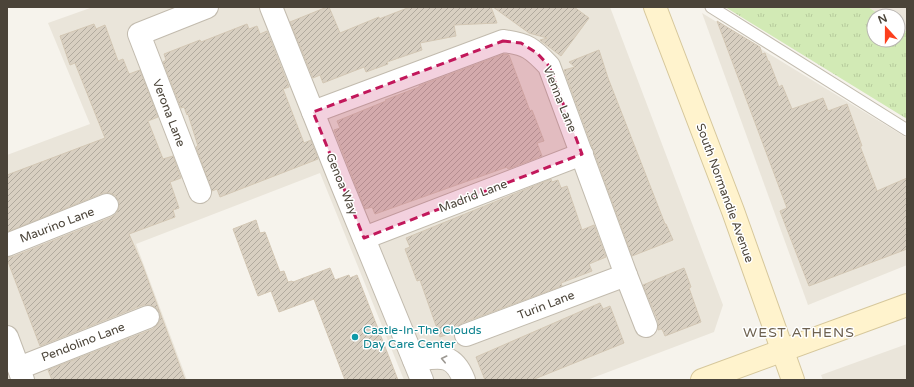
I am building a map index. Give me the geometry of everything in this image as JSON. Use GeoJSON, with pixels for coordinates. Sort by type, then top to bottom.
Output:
{"type":"FeatureCollection","features":[{"type":"Feature","properties":{"kind":"main road","name":"South Normandie Avenue"},"geometry":{"type":"LineString","coordinates":[[659,8],[793,380]]}},
{"type":"Feature","properties":{"kind":"main road"},"geometry":{"type":"LineString","coordinates":[[702,380],[907,305]]}},
{"type":"Feature","properties":{"kind":"street","name":"Verona Lane"},"geometry":{"type":"LineString","coordinates":[[200,192],[139,34],[207,7]]}},
{"type":"Feature","properties":{"kind":"street","name":"Genoa Way"},"geometry":{"type":"LineString","coordinates":[[271,7],[422,380]]}},
{"type":"Feature","properties":{"kind":"street","name":"Vienna Lane"},"geometry":{"type":"LineString","coordinates":[[313,112],[503,41],[520,43],[537,53],[549,66],[626,276],[646,326]]}},
{"type":"Feature","properties":{"kind":"street","name":"Madrid Lane"},"geometry":{"type":"LineString","coordinates":[[364,238],[582,154]]}},
{"type":"Feature","properties":{"kind":"street","name":"Maurino Lane"},"geometry":{"type":"LineString","coordinates":[[7,244],[107,205]]}},
{"type":"Feature","properties":{"kind":"street","name":"Turin Lane"},"geometry":{"type":"LineString","coordinates":[[466,335],[626,276]]}},
{"type":"Feature","properties":{"kind":"street","name":"Pendolino Lane"},"geometry":{"type":"LineString","coordinates":[[21,374],[148,317]]}},
{"type":"Feature","properties":{"kind":"street"},"geometry":{"type":"LineString","coordinates":[[7,337],[21,374]]}},
{"type":"Feature","properties":{"kind":"street"},"geometry":{"type":"LineString","coordinates":[[414,360],[446,358],[454,362],[464,380]]}},
{"type":"Feature","properties":{"kind":"lane"},"geometry":{"type":"LineString","coordinates":[[711,7],[907,130]]}},
{"type":"Feature","properties":{"kind":"highlighted area"},"geometry":{"type":"Polygon","coordinates":[[[503,41],[521,43],[537,53],[549,66],[582,154],[364,238],[313,112],[503,41]]]}},
{"type":"Feature","properties":{"kind":"shaded area"},"geometry":{"type":"Polygon","coordinates":[[[93,7],[610,7],[723,305],[714,332],[587,380],[404,380],[320,173],[136,244],[187,380],[7,380],[7,155],[90,124],[48,23],[93,7]]]}},
{"type":"Feature","properties":{"kind":"shaded area"},"geometry":{"type":"Polygon","coordinates":[[[868,7],[907,7],[907,32],[906,8],[868,7]]]}},
{"type":"Feature","properties":{"kind":"shaded area"},"geometry":{"type":"Polygon","coordinates":[[[702,13],[907,138],[907,265],[808,305],[702,13]]]}},
{"type":"Feature","properties":{"kind":"shaded area"},"geometry":{"type":"Polygon","coordinates":[[[907,344],[907,380],[823,380],[821,375],[907,344]]]}},
{"type":"Feature","properties":{"kind":"green space"},"geometry":{"type":"Polygon","coordinates":[[[725,7],[868,7],[870,8],[866,8],[866,48],[906,48],[906,31],[907,32],[907,119],[725,7]]]}},
{"type":"Feature","properties":{"kind":"building"},"geometry":{"type":"Polygon","coordinates":[[[329,7],[340,33],[379,17],[379,19],[410,7],[491,7],[497,23],[454,25],[456,36],[420,43],[422,50],[387,62],[388,64],[366,72],[364,67],[323,83],[320,75],[313,78],[290,22],[329,7]]]}},
{"type":"Feature","properties":{"kind":"building"},"geometry":{"type":"Polygon","coordinates":[[[493,7],[574,7],[589,18],[561,56],[540,40],[547,38],[529,33],[493,7]]]}},
{"type":"Feature","properties":{"kind":"building"},"geometry":{"type":"Polygon","coordinates":[[[717,21],[760,47],[762,54],[765,53],[769,61],[779,87],[782,85],[792,109],[823,98],[828,111],[847,104],[862,146],[860,146],[877,191],[907,178],[907,249],[809,286],[780,211],[787,208],[717,21]]]}},
{"type":"Feature","properties":{"kind":"building"},"geometry":{"type":"Polygon","coordinates":[[[94,24],[96,29],[105,25],[118,61],[123,59],[129,74],[140,70],[158,117],[148,121],[163,159],[173,156],[181,178],[170,182],[179,208],[173,210],[175,217],[129,234],[142,264],[185,380],[52,380],[48,370],[153,329],[158,324],[160,313],[155,307],[143,305],[40,346],[7,259],[7,257],[12,257],[112,217],[117,213],[119,201],[115,195],[103,193],[7,232],[7,175],[105,138],[75,63],[70,65],[60,36],[94,24]]]}},
{"type":"Feature","properties":{"kind":"building"},"geometry":{"type":"Polygon","coordinates":[[[247,24],[249,29],[257,26],[260,34],[267,31],[289,87],[283,89],[304,143],[311,140],[318,159],[220,197],[217,189],[212,191],[196,147],[198,146],[188,114],[187,115],[184,107],[181,108],[163,62],[166,60],[164,54],[200,40],[201,42],[247,24]]]}},
{"type":"Feature","properties":{"kind":"building"},"geometry":{"type":"Polygon","coordinates":[[[599,50],[608,78],[665,224],[673,240],[632,256],[564,70],[575,67],[569,62],[599,50]]]}},
{"type":"Feature","properties":{"kind":"building"},"geometry":{"type":"Polygon","coordinates":[[[504,54],[509,55],[530,111],[532,110],[544,141],[537,143],[542,156],[375,214],[372,207],[365,209],[334,130],[340,128],[337,121],[419,86],[504,54]]]}},
{"type":"Feature","properties":{"kind":"building"},"geometry":{"type":"Polygon","coordinates":[[[551,179],[552,182],[558,180],[561,188],[567,186],[582,230],[594,225],[606,257],[589,264],[592,271],[561,283],[562,286],[462,323],[454,332],[440,337],[420,280],[417,281],[405,249],[410,247],[406,238],[551,179]]]}},
{"type":"Feature","properties":{"kind":"building","name":"Castle-In-The Clouds Day Care Center"},"geometry":{"type":"Polygon","coordinates":[[[256,220],[260,233],[265,232],[280,272],[284,271],[288,282],[293,282],[330,268],[335,280],[349,275],[350,278],[357,275],[398,380],[345,380],[314,299],[279,312],[271,291],[258,296],[233,229],[256,220]]]}},
{"type":"Feature","properties":{"kind":"building"},"geometry":{"type":"Polygon","coordinates":[[[684,268],[691,287],[689,288],[701,322],[665,336],[662,329],[658,330],[658,321],[643,285],[684,268]]]}},
{"type":"Feature","properties":{"kind":"building"},"geometry":{"type":"Polygon","coordinates":[[[600,303],[603,309],[610,306],[624,343],[532,380],[485,380],[476,357],[600,303]]]}},
{"type":"Feature","properties":{"kind":"place","name":"Castle-In-The Clouds Day Care Center"},"geometry":{"type":"Point","coordinates":[355,337]}},
{"type":"Feature","properties":{"kind":"district","name":"WEST ATHENS"},"geometry":{"type":"Point","coordinates":[799,332]}}]}
